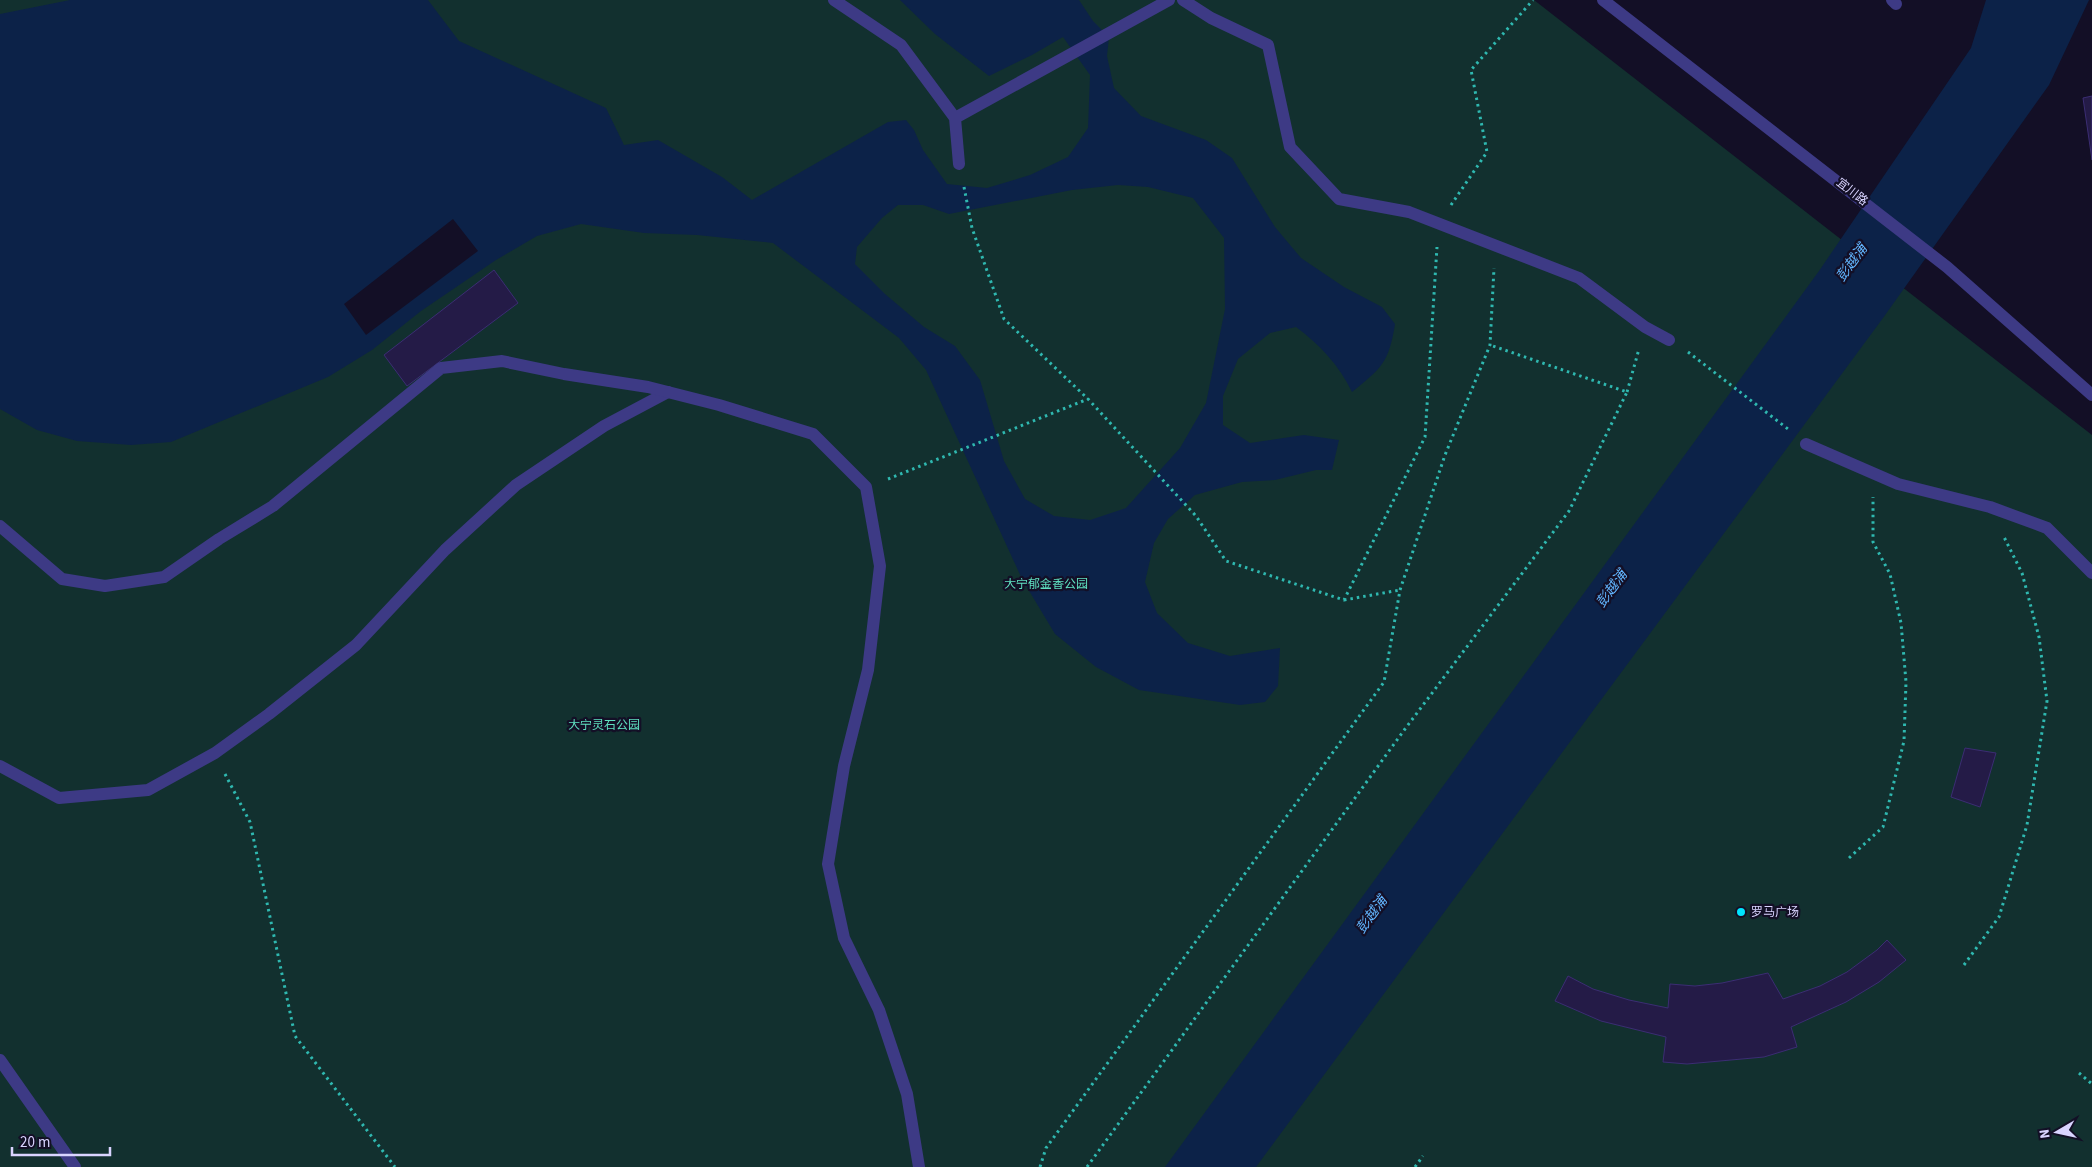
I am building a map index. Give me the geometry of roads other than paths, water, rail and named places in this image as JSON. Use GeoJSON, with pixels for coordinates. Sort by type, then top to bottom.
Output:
{"type":"FeatureCollection","features":[{"type":"Feature","properties":{"kind":"street"},"geometry":{"type":"LineString","coordinates":[[834,0],[901,45],[956,118],[959,164]]}},
{"type":"Feature","properties":{"kind":"street"},"geometry":{"type":"LineString","coordinates":[[956,118],[1169,0]]}},
{"type":"Feature","properties":{"kind":"street"},"geometry":{"type":"LineString","coordinates":[[1183,0],[1211,18],[1268,45],[1290,147],[1339,198],[1409,212],[1579,278],[1645,327],[1669,340]]}},
{"type":"Feature","properties":{"kind":"street","name":"宜川路"},"geometry":{"type":"LineString","coordinates":[[1603,0],[1947,267],[2092,395]]}},
{"type":"Feature","properties":{"kind":"street"},"geometry":{"type":"LineString","coordinates":[[0,526],[62,578],[105,586],[164,577],[219,539],[273,506],[441,368],[502,361],[668,392],[719,405],[813,434],[866,487],[880,566],[868,670],[844,766],[828,864],[844,938],[880,1010],[908,1094],[919,1167]]}},
{"type":"Feature","properties":{"kind":"street"},"geometry":{"type":"LineString","coordinates":[[0,766],[59,798],[148,790],[215,753],[270,714],[356,645],[445,550],[516,485],[604,426],[668,392]]}},
{"type":"Feature","properties":{"kind":"street"},"geometry":{"type":"LineString","coordinates":[[1806,444],[1898,484],[1990,508],[2047,528],[2092,573]]}},
{"type":"Feature","properties":{"kind":"street"},"geometry":{"type":"LineString","coordinates":[[0,1060],[75,1167]]}},
{"type":"Feature","properties":{"kind":"water"},"geometry":{"type":"Polygon","coordinates":[[[70,0],[428,0],[459,41],[606,108],[624,145],[658,140],[722,177],[752,200],[888,122],[906,120],[914,130],[923,150],[947,184],[987,188],[1030,175],[1068,157],[1088,128],[1090,75],[1063,37],[989,76],[935,34],[900,0],[1079,0],[1093,21],[1109,37],[1107,56],[1114,88],[1141,116],[1206,140],[1232,158],[1275,227],[1301,258],[1344,287],[1382,307],[1395,324],[1387,356],[1371,377],[1352,392],[1328,356],[1296,327],[1270,333],[1238,359],[1223,396],[1223,425],[1250,443],[1304,435],[1339,440],[1332,470],[1316,470],[1275,480],[1242,482],[1195,495],[1168,519],[1154,543],[1145,582],[1157,613],[1188,643],[1230,656],[1280,648],[1278,686],[1265,702],[1240,705],[1139,690],[1096,667],[1055,634],[1022,579],[926,370],[899,338],[773,243],[697,235],[644,233],[581,224],[537,236],[496,260],[421,311],[372,350],[328,377],[171,442],[131,445],[77,441],[37,430],[0,409],[0,14],[70,0]],[[1118,185],[1072,190],[949,214],[923,205],[898,205],[882,218],[857,247],[855,264],[885,294],[924,327],[955,346],[980,380],[1004,461],[1025,499],[1054,516],[1090,520],[1126,508],[1180,448],[1206,403],[1225,309],[1224,238],[1193,198],[1148,187],[1118,185]]]}},
{"type":"Feature","properties":{"kind":"water","name":"彭越浦"},"geometry":{"type":"Polygon","coordinates":[[[1986,0],[2089,0],[2049,85],[1883,318],[1256,1167],[1165,1167],[1819,271],[1971,48],[1986,0]]]}},
{"type":"Feature","properties":{"kind":"place","name":"罗马广场"},"geometry":{"type":"Point","coordinates":[1741,912]}},
{"type":"Feature","properties":{"kind":"park label","name":"大宁郁金香公园"},"geometry":{"type":"Point","coordinates":[1046,584]}},
{"type":"Feature","properties":{"kind":"park label","name":"大宁灵石公园"},"geometry":{"type":"Point","coordinates":[604,725]}}]}
